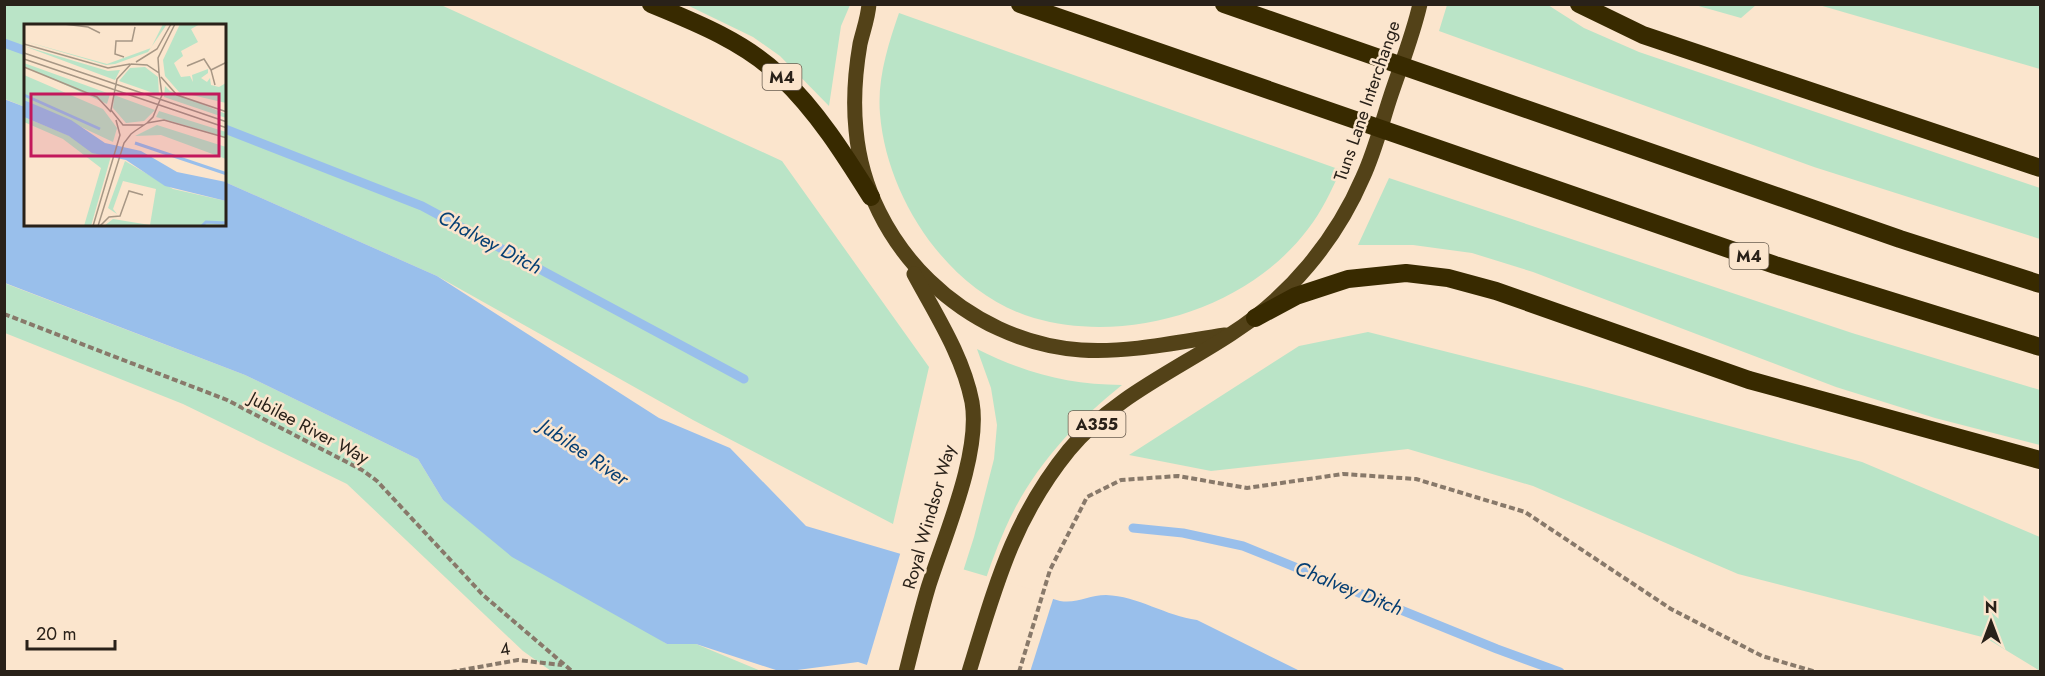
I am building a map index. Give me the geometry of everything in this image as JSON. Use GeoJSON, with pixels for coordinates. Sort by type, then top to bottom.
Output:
{"type":"FeatureCollection","features":[{"type":"Feature","properties":{"kind":"highway","name":"M4"},"geometry":{"type":"LineString","coordinates":[[651,4],[721,36],[749,52],[779,74],[808,105],[871,197]]}},
{"type":"Feature","properties":{"kind":"highway","name":"M4"},"geometry":{"type":"LineString","coordinates":[[1020,4],[1297,102],[1775,265],[2040,347]]}},
{"type":"Feature","properties":{"kind":"highway"},"geometry":{"type":"LineString","coordinates":[[1224,4],[1900,239],[2040,284]]}},
{"type":"Feature","properties":{"kind":"highway"},"geometry":{"type":"LineString","coordinates":[[1580,4],[1643,35],[2040,168]]}},
{"type":"Feature","properties":{"kind":"highway"},"geometry":{"type":"LineString","coordinates":[[1255,318],[1296,296],[1347,279],[1406,273],[1448,278],[1496,291],[1749,380],[2040,460]]}},
{"type":"Feature","properties":{"kind":"main road","name":"Tuns Lane Interchange"},"geometry":{"type":"LineString","coordinates":[[869,4],[856,65],[854,99],[856,133],[871,197],[898,245],[913,265],[951,301],[978,319],[1028,340],[1062,348],[1108,350],[1231,334],[1255,318],[1304,271],[1344,217],[1364,176],[1420,4]]}},
{"type":"Feature","properties":{"kind":"main road","name":"Royal Windsor Way"},"geometry":{"type":"LineString","coordinates":[[898,245],[956,353],[972,405],[971,446],[906,672]]}},
{"type":"Feature","properties":{"kind":"main road","name":"A355"},"geometry":{"type":"LineString","coordinates":[[969,672],[1006,555],[1039,490],[1071,448],[1089,430],[1142,390],[1231,334]]}},
{"type":"Feature","properties":{"kind":"path","name":"Jubilee River Way"},"geometry":{"type":"LineString","coordinates":[[4,314],[227,400],[362,470],[377,481],[483,595],[573,672]]}},
{"type":"Feature","properties":{"kind":"path"},"geometry":{"type":"LineString","coordinates":[[1019,672],[1050,570],[1087,497],[1121,480],[1178,476],[1247,488],[1343,474],[1416,479],[1526,512],[1671,609],[1762,656],[1816,672]]}},
{"type":"Feature","properties":{"kind":"path","name":"4"},"geometry":{"type":"LineString","coordinates":[[451,672],[518,660],[563,665]]}},
{"type":"Feature","properties":{"kind":"green space"},"geometry":{"type":"Polygon","coordinates":[[[4,5],[441,5],[782,161],[929,367],[893,524],[693,420],[437,276],[226,182],[226,24],[24,24],[24,107],[5,99],[4,5]]]}},
{"type":"Feature","properties":{"kind":"green space"},"geometry":{"type":"Polygon","coordinates":[[[687,5],[850,5],[841,26],[829,106],[780,56],[753,37],[687,5]]]}},
{"type":"Feature","properties":{"kind":"green space"},"geometry":{"type":"Polygon","coordinates":[[[1447,5],[1548,5],[1584,28],[1639,52],[2040,188],[2040,239],[1814,167],[1439,31],[1447,5]]]}},
{"type":"Feature","properties":{"kind":"green space"},"geometry":{"type":"Polygon","coordinates":[[[1695,5],[1756,5],[1741,18],[1695,5]]]}},
{"type":"Feature","properties":{"kind":"green space"},"geometry":{"type":"Polygon","coordinates":[[[1819,5],[2040,5],[2040,69],[1819,5]]]}},
{"type":"Feature","properties":{"kind":"green space"},"geometry":{"type":"Polygon","coordinates":[[[899,13],[1341,170],[1313,222],[1283,257],[1253,280],[1220,299],[1184,314],[1146,323],[1108,327],[1070,325],[1034,318],[1003,306],[975,288],[950,265],[928,238],[909,209],[895,178],[885,146],[880,114],[880,88],[884,62],[899,13]]]}},
{"type":"Feature","properties":{"kind":"green space"},"geometry":{"type":"Polygon","coordinates":[[[1389,178],[1852,333],[2040,390],[2040,445],[1935,418],[1836,387],[1533,272],[1472,253],[1413,245],[1358,245],[1389,178]]]}},
{"type":"Feature","properties":{"kind":"green space"},"geometry":{"type":"Polygon","coordinates":[[[4,283],[245,375],[418,459],[443,500],[667,644],[696,644],[761,671],[551,671],[523,651],[347,484],[183,404],[5,333],[4,283]]]}},
{"type":"Feature","properties":{"kind":"green space"},"geometry":{"type":"Polygon","coordinates":[[[1368,332],[1586,387],[1862,462],[2040,537],[2040,671],[1986,638],[1738,574],[1533,486],[1408,449],[1211,471],[1129,455],[1299,346],[1368,332]]]}},
{"type":"Feature","properties":{"kind":"green space"},"geometry":{"type":"Polygon","coordinates":[[[977,349],[1012,365],[1048,376],[1084,383],[1122,385],[1070,432],[1027,487],[1015,507],[998,546],[957,671],[931,672],[974,537],[994,459],[997,425],[991,388],[977,349]]]}},
{"type":"Feature","properties":{"kind":"water","name":"Jubilee River"},"geometry":{"type":"Polygon","coordinates":[[[4,99],[24,107],[24,226],[226,226],[226,182],[437,276],[659,418],[730,448],[806,526],[1060,601],[1106,595],[1129,599],[1174,615],[1197,620],[1300,671],[888,672],[858,662],[782,672],[696,644],[667,644],[512,557],[443,500],[418,459],[245,375],[5,283],[4,99]]]}},
{"type":"Feature","properties":{"kind":"pier"},"geometry":{"type":"Polygon","coordinates":[[[901,551],[1054,596],[1030,672],[877,672],[866,668],[901,551]]]}},
{"type":"Feature","properties":{"kind":"waterway","name":"Chalvey Ditch"},"geometry":{"type":"LineString","coordinates":[[4,43],[24,50]]}},
{"type":"Feature","properties":{"kind":"waterway","name":"Chalvey Ditch"},"geometry":{"type":"LineString","coordinates":[[226,129],[422,206],[744,379]]}},
{"type":"Feature","properties":{"kind":"waterway","name":"Chalvey Ditch"},"geometry":{"type":"LineString","coordinates":[[1133,528],[1183,533],[1243,546],[1497,649],[1560,672]]}}]}
